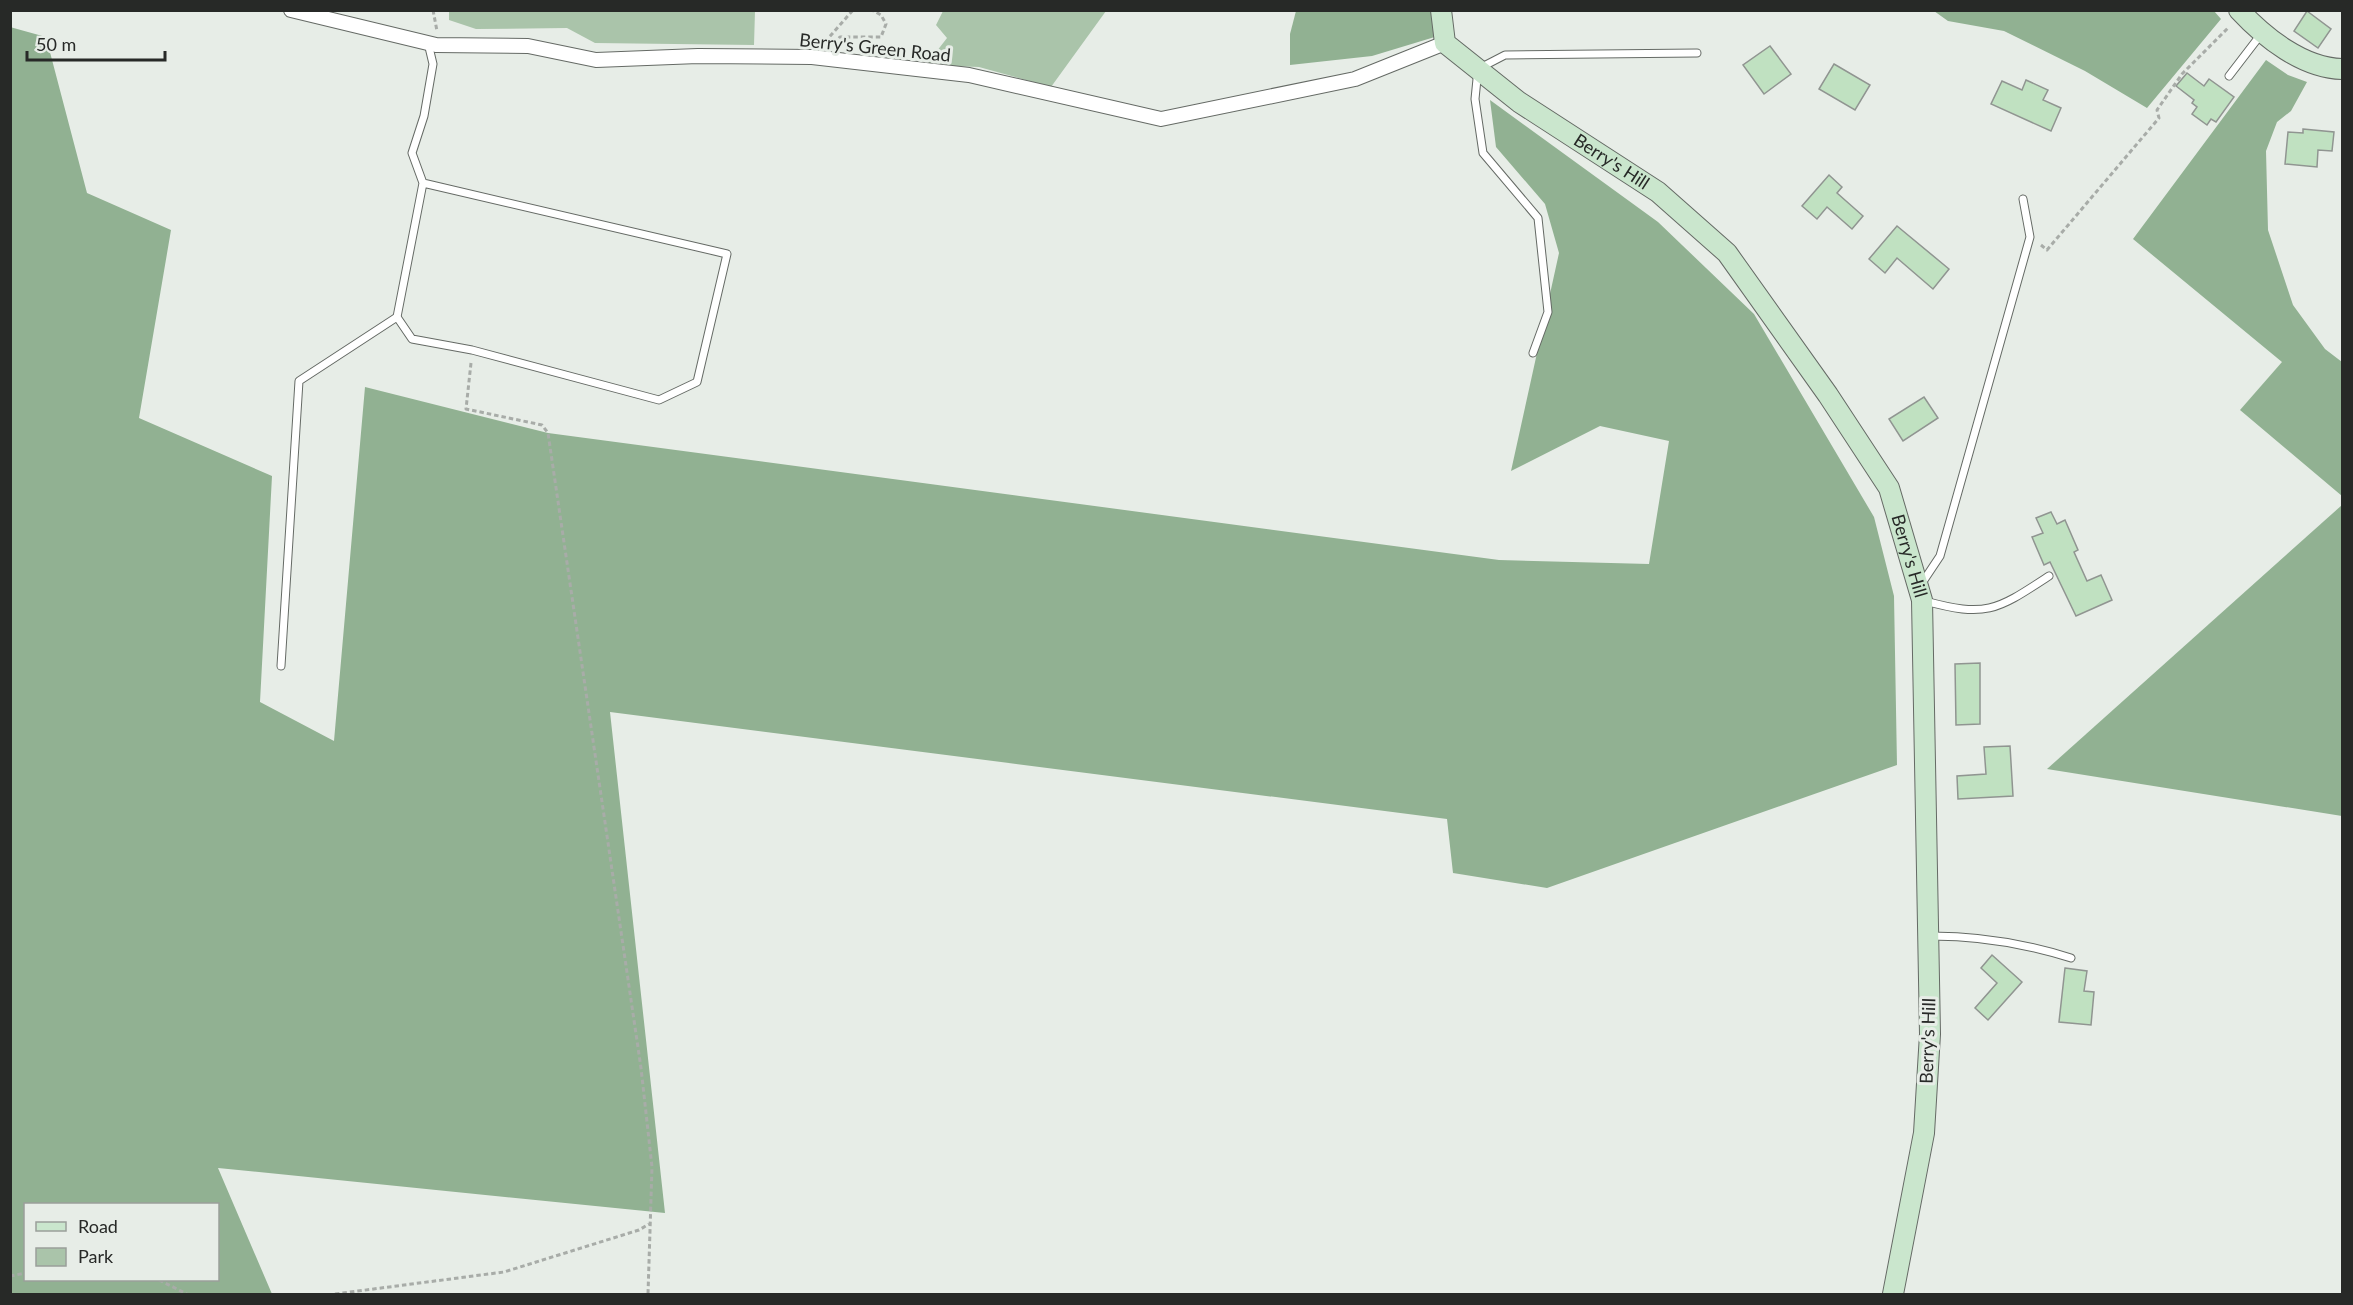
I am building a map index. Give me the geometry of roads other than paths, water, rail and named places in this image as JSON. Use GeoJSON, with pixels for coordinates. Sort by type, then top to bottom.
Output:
{"type":"FeatureCollection","features":[{"type":"Feature","properties":{"kind":"street","name":"Berry's Green Road"},"geometry":{"type":"LineString","coordinates":[[291,10],[428,43],[528,46],[596,60],[698,56],[812,57],[969,75],[1161,119],[1355,79],[1445,43]]}},
{"type":"Feature","properties":{"kind":"street"},"geometry":{"type":"LineString","coordinates":[[1441,10],[1445,43]]}},
{"type":"Feature","properties":{"kind":"street"},"geometry":{"type":"LineString","coordinates":[[2241,12],[2262,33],[2305,60],[2343,69]]}},
{"type":"Feature","properties":{"kind":"street","name":"Berry's Hill"},"geometry":{"type":"LineString","coordinates":[[1445,43],[1519,102],[1658,192],[1727,252],[1828,395],[1889,488],[1920,594],[1930,1034],[1924,1133],[1893,1294]]}},
{"type":"Feature","properties":{"kind":"lane"},"geometry":{"type":"LineString","coordinates":[[2229,76],[2262,33]]}},
{"type":"Feature","properties":{"kind":"lane"},"geometry":{"type":"LineString","coordinates":[[423,183],[727,254],[697,382],[659,400],[472,350],[412,339],[397,317],[423,183],[412,153],[424,116],[433,64],[428,43]]}},
{"type":"Feature","properties":{"kind":"lane"},"geometry":{"type":"LineString","coordinates":[[1533,353],[1548,312],[1538,218],[1483,153],[1475,99],[1478,69],[1504,55],[1697,53]]}},
{"type":"Feature","properties":{"kind":"lane"},"geometry":{"type":"LineString","coordinates":[[2023,199],[2030,237],[1940,556],[1920,594],[1954,608],[1988,610],[2005,604],[2049,576]]}},
{"type":"Feature","properties":{"kind":"lane"},"geometry":{"type":"LineString","coordinates":[[280,666],[299,381],[397,317]]}},
{"type":"Feature","properties":{"kind":"lane"},"geometry":{"type":"LineString","coordinates":[[1928,936],[1973,936],[2033,946],[2071,958]]}}]}
